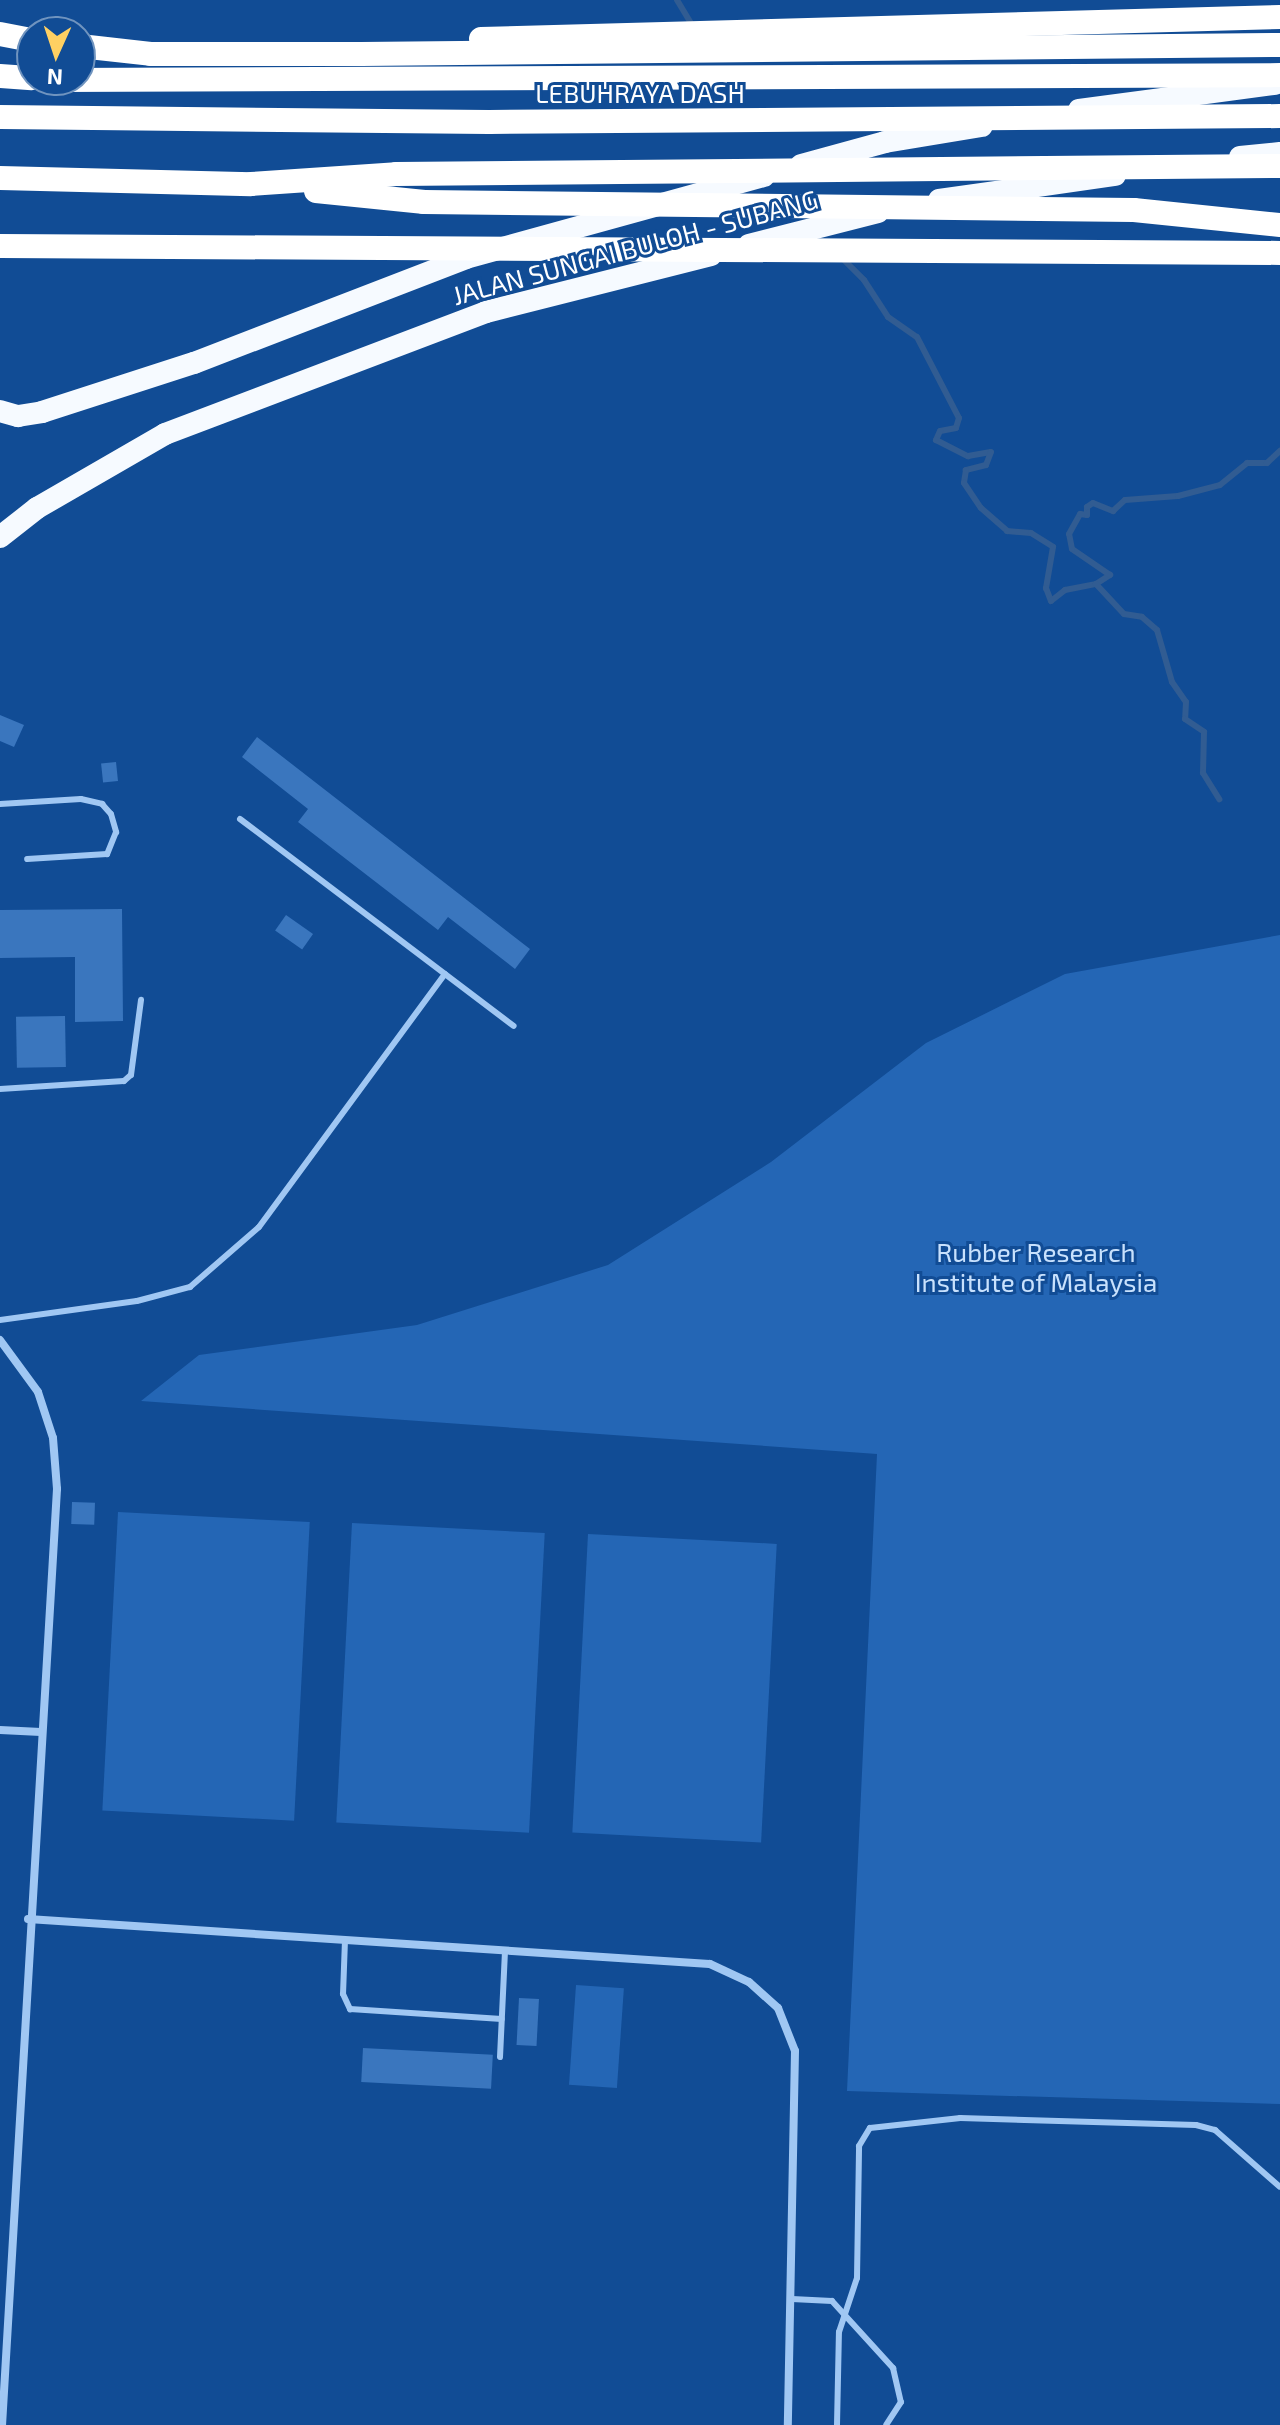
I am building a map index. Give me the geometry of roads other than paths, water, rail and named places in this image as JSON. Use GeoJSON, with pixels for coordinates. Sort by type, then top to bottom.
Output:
{"type":"FeatureCollection","features":[{"type":"Feature","properties":{"kind":"highway"},"geometry":{"type":"LineString","coordinates":[[271,53],[662,30],[1280,17]]}},
{"type":"Feature","properties":{"kind":"highway"},"geometry":{"type":"LineString","coordinates":[[96,48],[151,54],[1280,45]]}},
{"type":"Feature","properties":{"kind":"highway","name":"LEBUHRAYA DASH"},"geometry":{"type":"LineString","coordinates":[[96,80],[1280,75]]}},
{"type":"Feature","properties":{"kind":"highway","name":"JALAN SUNGAI BULOH - SUBANG"},"geometry":{"type":"LineString","coordinates":[[0,411],[18,416],[42,412],[194,363],[466,258],[885,142],[1130,102],[1280,84]]}},
{"type":"Feature","properties":{"kind":"highway","name":"LEBUHRAYA DASH"},"geometry":{"type":"LineString","coordinates":[[0,117],[504,122],[1280,116]]}},
{"type":"Feature","properties":{"kind":"highway","name":"JALAN SUNGAI BULOH - SUBANG"},"geometry":{"type":"LineString","coordinates":[[0,537],[37,508],[165,434],[486,312],[892,208],[1280,153]]}},
{"type":"Feature","properties":{"kind":"highway"},"geometry":{"type":"LineString","coordinates":[[251,184],[396,174],[1280,166]]}},
{"type":"Feature","properties":{"kind":"highway"},"geometry":{"type":"LineString","coordinates":[[0,178],[251,184],[424,202],[1134,210],[1219,215],[1280,225]]}},
{"type":"Feature","properties":{"kind":"highway"},"geometry":{"type":"LineString","coordinates":[[0,246],[1280,253]]}},
{"type":"Feature","properties":{"kind":"highway"},"geometry":{"type":"LineString","coordinates":[[0,555],[165,434]]}},
{"type":"Feature","properties":{"kind":"street"},"geometry":{"type":"LineString","coordinates":[[0,1340],[38,1392],[53,1438],[57,1489],[28,1919],[2,2425]]}},
{"type":"Feature","properties":{"kind":"street"},"geometry":{"type":"LineString","coordinates":[[0,1730],[41,1732]]}},
{"type":"Feature","properties":{"kind":"street"},"geometry":{"type":"LineString","coordinates":[[28,1919],[710,1964],[749,1982],[778,2008],[795,2051],[798,2093],[788,2425]]}},
{"type":"Feature","properties":{"kind":"lane"},"geometry":{"type":"LineString","coordinates":[[0,804],[81,799],[102,804],[111,814],[116,832],[107,854],[27,859]]}},
{"type":"Feature","properties":{"kind":"lane"},"geometry":{"type":"LineString","coordinates":[[240,819],[514,1026]]}},
{"type":"Feature","properties":{"kind":"lane"},"geometry":{"type":"LineString","coordinates":[[0,1320],[137,1301],[190,1287],[259,1227],[445,974]]}},
{"type":"Feature","properties":{"kind":"lane"},"geometry":{"type":"LineString","coordinates":[[0,1089],[124,1081],[131,1075],[141,1000]]}},
{"type":"Feature","properties":{"kind":"lane"},"geometry":{"type":"LineString","coordinates":[[345,1940],[343,1994],[350,2009],[502,2019]]}},
{"type":"Feature","properties":{"kind":"lane"},"geometry":{"type":"LineString","coordinates":[[500,2057],[505,1951]]}},
{"type":"Feature","properties":{"kind":"lane"},"geometry":{"type":"LineString","coordinates":[[837,2425],[839,2332],[857,2278],[859,2146],[870,2128],[882,2124],[960,2118],[1196,2125],[1215,2130],[1280,2187]]}},
{"type":"Feature","properties":{"kind":"lane"},"geometry":{"type":"LineString","coordinates":[[792,2299],[832,2301],[844,2311],[899,2380],[901,2402],[886,2425]]}},
{"type":"Feature","properties":{"kind":"waterway"},"geometry":{"type":"LineString","coordinates":[[677,0],[693,27]]}},
{"type":"Feature","properties":{"kind":"waterway"},"geometry":{"type":"LineString","coordinates":[[842,258],[864,280],[888,317],[917,337],[959,418],[956,428],[940,431],[936,440],[968,456],[991,452],[986,465],[966,470],[964,483],[981,508],[1007,531],[1031,533],[1053,547],[1046,588],[1051,601],[1065,590],[1096,584],[1110,575],[1072,549],[1069,534],[1080,514],[1087,515],[1087,507],[1093,503],[1113,511],[1125,500],[1178,496],[1220,485],[1247,463],[1267,463],[1280,451]]}},
{"type":"Feature","properties":{"kind":"waterway"},"geometry":{"type":"LineString","coordinates":[[1096,584],[1124,614],[1142,617],[1157,630],[1172,682],[1186,702],[1185,719],[1204,732],[1203,773],[1219,799]]}},
{"type":"Feature","properties":{"kind":"park label","name":"Rubber Research Institute of Malaysia"},"geometry":{"type":"Point","coordinates":[1036,1267]}}]}
